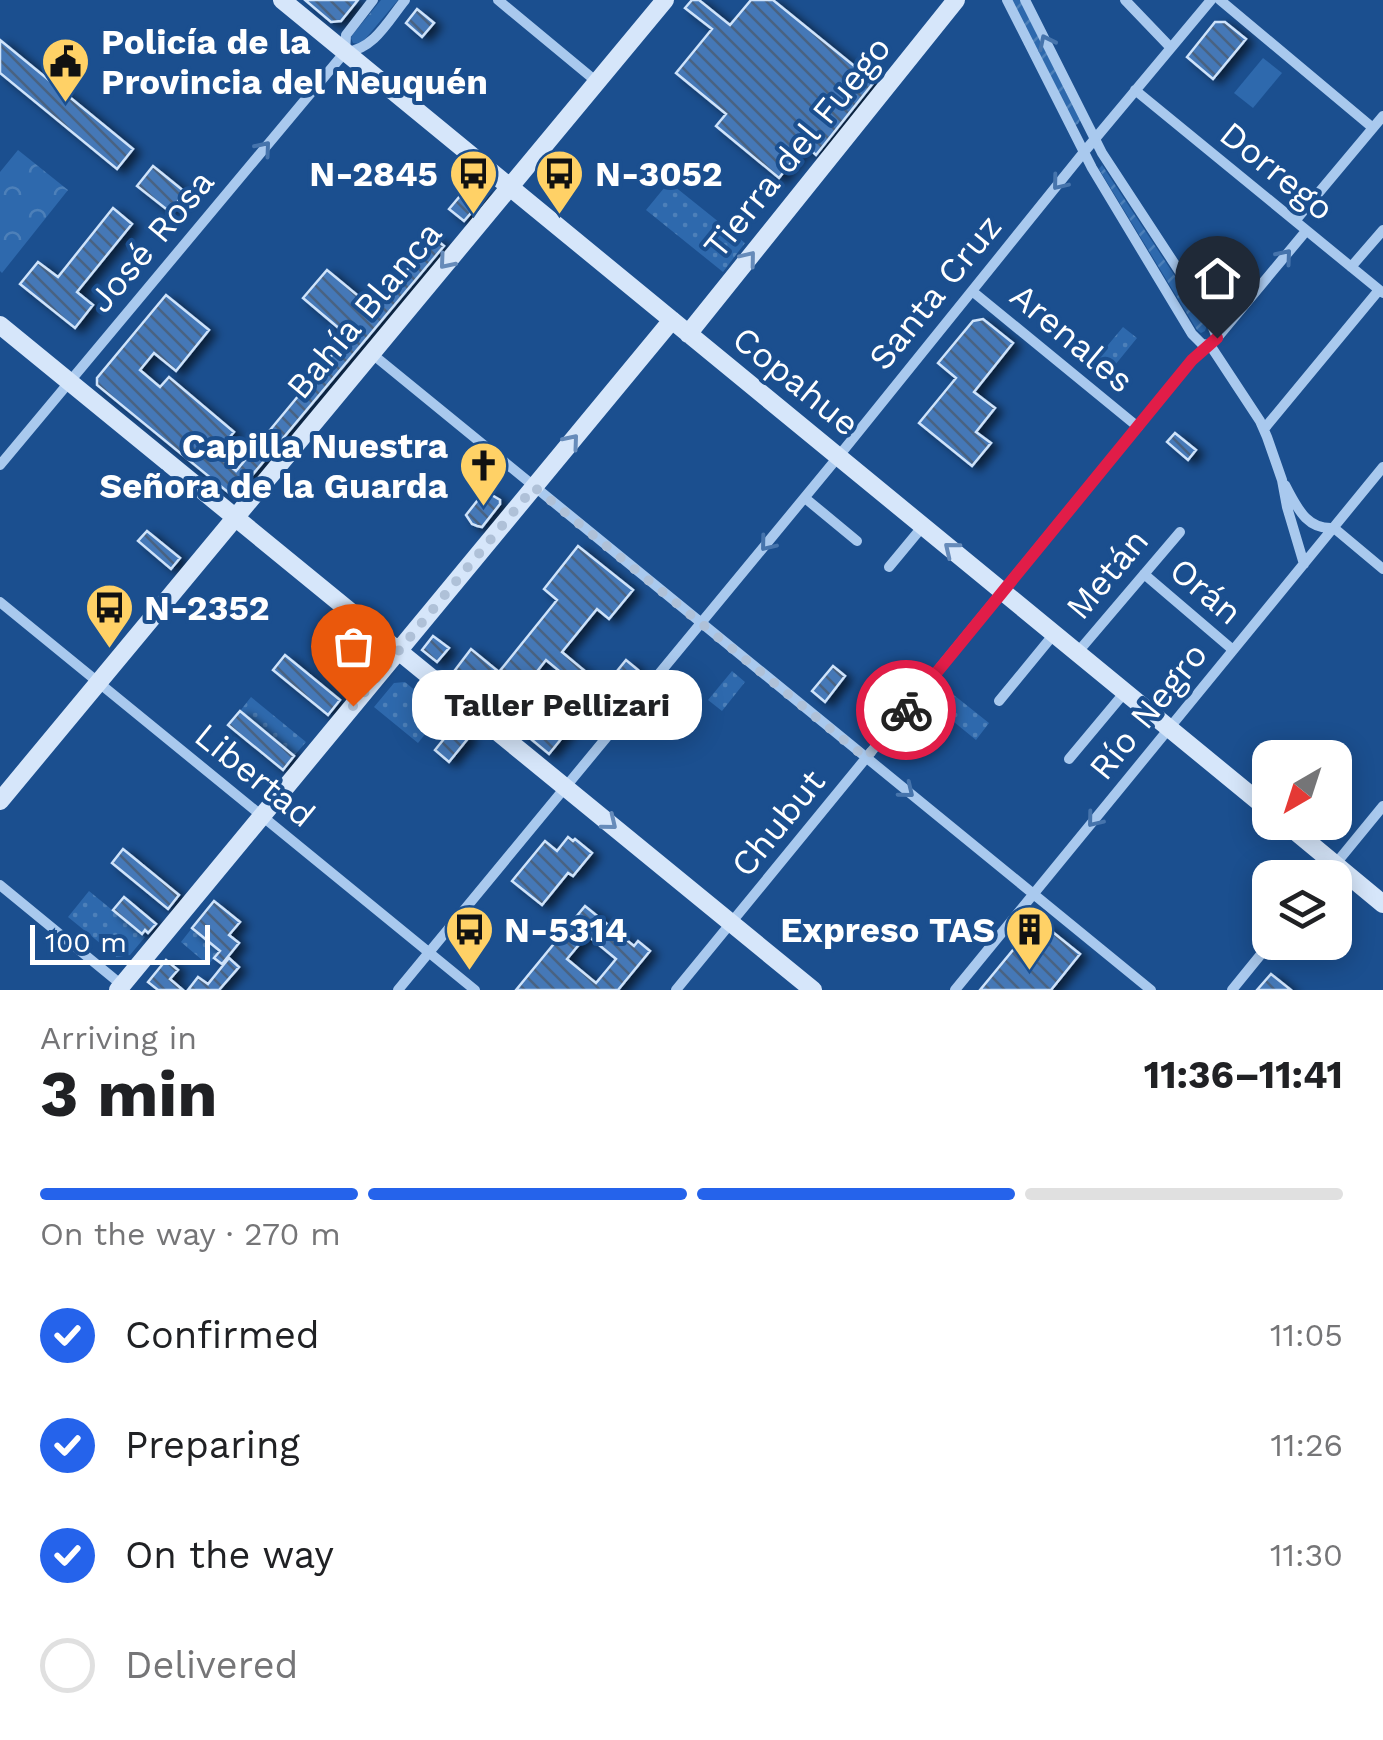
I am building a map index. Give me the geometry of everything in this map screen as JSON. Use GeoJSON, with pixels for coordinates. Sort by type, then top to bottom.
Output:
{"type":"FeatureCollection","features":[{"type":"Feature","properties":{"kind":"street","name":"Copahue"},"geometry":{"type":"LineString","coordinates":[[282,0],[1252,796]]}},
{"type":"Feature","properties":{"kind":"street","name":"José Rosa"},"geometry":{"type":"LineString","coordinates":[[0,465],[345,52],[346,35],[374,0]]}},
{"type":"Feature","properties":{"kind":"street","name":"José Rosa"},"geometry":{"type":"LineString","coordinates":[[345,52],[362,49],[405,0]]}},
{"type":"Feature","properties":{"kind":"street"},"geometry":{"type":"LineString","coordinates":[[498,0],[597,82]]}},
{"type":"Feature","properties":{"kind":"street","name":"Bahía Blanca"},"geometry":{"type":"LineString","coordinates":[[0,801],[665,0]]}},
{"type":"Feature","properties":{"kind":"street","name":"Tierra del Fuego"},"geometry":{"type":"LineString","coordinates":[[688,334],[956,0]]}},
{"type":"Feature","properties":{"kind":"street"},"geometry":{"type":"LineString","coordinates":[[1007,0],[1084,152],[1192,334],[1199,342],[1214,342]]}},
{"type":"Feature","properties":{"kind":"street"},"geometry":{"type":"LineString","coordinates":[[1025,0],[1094,139],[1208,315],[1214,342],[1264,430],[1304,564]]}},
{"type":"Feature","properties":{"kind":"street"},"geometry":{"type":"LineString","coordinates":[[1125,0],[1171,48]]}},
{"type":"Feature","properties":{"kind":"street","name":"Santa Cruz"},"geometry":{"type":"LineString","coordinates":[[398,990],[1211,0]]}},
{"type":"Feature","properties":{"kind":"street"},"geometry":{"type":"LineString","coordinates":[[1220,0],[1373,128]]}},
{"type":"Feature","properties":{"kind":"street","name":"Dorrego"},"geometry":{"type":"LineString","coordinates":[[1136,90],[1381,292]]}},
{"type":"Feature","properties":{"kind":"street"},"geometry":{"type":"LineString","coordinates":[[1295,222],[1383,116]]}},
{"type":"Feature","properties":{"kind":"street","name":"Chubut"},"geometry":{"type":"LineString","coordinates":[[676,990],[1192,360],[1214,342],[1306,230]]}},
{"type":"Feature","properties":{"kind":"street"},"geometry":{"type":"LineString","coordinates":[[1351,267],[1383,230]]}},
{"type":"Feature","properties":{"kind":"street","name":"Arenales"},"geometry":{"type":"LineString","coordinates":[[972,290],[1138,427]]}},
{"type":"Feature","properties":{"kind":"street"},"geometry":{"type":"LineString","coordinates":[[1264,430],[1381,292]]}},
{"type":"Feature","properties":{"kind":"street"},"geometry":{"type":"LineString","coordinates":[[0,885],[123,988],[672,320]]}},
{"type":"Feature","properties":{"kind":"street"},"geometry":{"type":"LineString","coordinates":[[0,325],[814,990]]}},
{"type":"Feature","properties":{"kind":"street"},"geometry":{"type":"LineString","coordinates":[[370,353],[1151,990]]}},
{"type":"Feature","properties":{"kind":"street","name":"Río Negro"},"geometry":{"type":"LineString","coordinates":[[955,990],[1383,467]]}},
{"type":"Feature","properties":{"kind":"street"},"geometry":{"type":"LineString","coordinates":[[1282,480],[1309,522],[1321,528],[1334,528],[1383,569]]}},
{"type":"Feature","properties":{"kind":"street"},"geometry":{"type":"LineString","coordinates":[[804,498],[858,541]]}},
{"type":"Feature","properties":{"kind":"street"},"geometry":{"type":"LineString","coordinates":[[889,567],[922,526]]}},
{"type":"Feature","properties":{"kind":"street","name":"Metán"},"geometry":{"type":"LineString","coordinates":[[1077,653],[1180,532]]}},
{"type":"Feature","properties":{"kind":"street","name":"Orán"},"geometry":{"type":"LineString","coordinates":[[1144,574],[1233,650]]}},
{"type":"Feature","properties":{"kind":"street","name":"Libertad"},"geometry":{"type":"LineString","coordinates":[[0,602],[474,990]]}},
{"type":"Feature","properties":{"kind":"street"},"geometry":{"type":"LineString","coordinates":[[999,701],[1054,634]]}},
{"type":"Feature","properties":{"kind":"street"},"geometry":{"type":"LineString","coordinates":[[1070,759],[1124,692]]}},
{"type":"Feature","properties":{"kind":"street"},"geometry":{"type":"LineString","coordinates":[[1338,860],[1383,806]]}},
{"type":"Feature","properties":{"kind":"street"},"geometry":{"type":"LineString","coordinates":[[1301,840],[1319,860]]}},
{"type":"Feature","properties":{"kind":"street"},"geometry":{"type":"LineString","coordinates":[[1352,885],[1383,904]]}},
{"type":"Feature","properties":{"kind":"street"},"geometry":{"type":"LineString","coordinates":[[1232,990],[1256,960]]}},
{"type":"Feature","properties":{"kind":"green space"},"geometry":{"type":"Polygon","coordinates":[[[381,0],[398,0],[361,44],[353,43],[353,34],[381,0]]]}},
{"type":"Feature","properties":{"kind":"green space"},"geometry":{"type":"Polygon","coordinates":[[[1011,0],[1020,0],[1080,120],[1078,124],[1075,125],[1011,0]]]}},
{"type":"Feature","properties":{"kind":"green space"},"geometry":{"type":"Polygon","coordinates":[[[1263,58],[1282,73],[1253,108],[1234,93],[1263,58]]]}},
{"type":"Feature","properties":{"kind":"green space"},"geometry":{"type":"Polygon","coordinates":[[[18,150],[68,190],[2,273],[0,172],[18,150]]]}},
{"type":"Feature","properties":{"kind":"green space"},"geometry":{"type":"Polygon","coordinates":[[[1102,165],[1207,325],[1205,331],[1197,330],[1099,169],[1102,165]]]}},
{"type":"Feature","properties":{"kind":"green space"},"geometry":{"type":"Polygon","coordinates":[[[669,182],[745,243],[723,272],[646,210],[669,182]]]}},
{"type":"Feature","properties":{"kind":"green space"},"geometry":{"type":"Polygon","coordinates":[[[1123,327],[1137,338],[1102,381],[1088,369],[1123,327]]]}},
{"type":"Feature","properties":{"kind":"green space"},"geometry":{"type":"Polygon","coordinates":[[[732,671],[745,682],[722,711],[708,700],[732,671]]]}},
{"type":"Feature","properties":{"kind":"green space"},"geometry":{"type":"Polygon","coordinates":[[[405,682],[442,713],[418,743],[374,707],[394,683],[405,682]]]}},
{"type":"Feature","properties":{"kind":"green space"},"geometry":{"type":"Polygon","coordinates":[[[945,688],[989,723],[976,740],[932,704],[945,688]]]}},
{"type":"Feature","properties":{"kind":"green space"},"geometry":{"type":"Polygon","coordinates":[[[251,697],[306,742],[294,756],[240,711],[251,697]]]}},
{"type":"Feature","properties":{"kind":"green space"},"geometry":{"type":"Polygon","coordinates":[[[89,891],[145,937],[130,955],[117,957],[68,917],[89,891]]]}},
{"type":"Feature","properties":{"kind":"green space"},"geometry":{"type":"Polygon","coordinates":[[[192,928],[220,951],[208,965],[181,942],[192,928]]]}},
{"type":"Feature","properties":{"kind":"building"},"geometry":{"type":"Polygon","coordinates":[[[305,0],[358,0],[341,21],[331,22],[305,0]]]}},
{"type":"Feature","properties":{"kind":"building"},"geometry":{"type":"Polygon","coordinates":[[[692,0],[699,0],[730,25],[751,0],[773,0],[874,82],[816,155],[805,145],[779,178],[716,126],[726,114],[676,73],[712,29],[685,8],[692,0]]]}},
{"type":"Feature","properties":{"kind":"building"},"geometry":{"type":"Polygon","coordinates":[[[417,9],[434,23],[422,37],[406,23],[417,9]]]}},
{"type":"Feature","properties":{"kind":"building"},"geometry":{"type":"Polygon","coordinates":[[[1215,22],[1225,22],[1246,39],[1213,79],[1187,57],[1215,22]]]}},
{"type":"Feature","properties":{"kind":"building"},"geometry":{"type":"Polygon","coordinates":[[[0,40],[133,149],[117,169],[0,73],[0,40]]]}},
{"type":"Feature","properties":{"kind":"building"},"geometry":{"type":"Polygon","coordinates":[[[153,166],[185,192],[170,212],[137,186],[153,166]]]}},
{"type":"Feature","properties":{"kind":"building"},"geometry":{"type":"Polygon","coordinates":[[[462,172],[482,189],[483,199],[464,221],[449,209],[465,190],[455,181],[462,172]]]}},
{"type":"Feature","properties":{"kind":"building"},"geometry":{"type":"Polygon","coordinates":[[[113,208],[132,224],[77,292],[93,305],[75,328],[20,284],[38,262],[58,277],[113,208]]]}},
{"type":"Feature","properties":{"kind":"building"},"geometry":{"type":"Polygon","coordinates":[[[434,238],[444,246],[238,492],[229,493],[97,385],[97,378],[166,295],[209,330],[176,371],[154,353],[140,370],[160,387],[169,377],[234,432],[216,454],[236,471],[348,336],[303,298],[327,270],[374,309],[434,238]]]}},
{"type":"Feature","properties":{"kind":"building"},"geometry":{"type":"Polygon","coordinates":[[[983,319],[1013,343],[974,392],[995,408],[976,432],[991,443],[972,466],[919,423],[956,378],[938,363],[973,321],[983,319]]]}},
{"type":"Feature","properties":{"kind":"building"},"geometry":{"type":"Polygon","coordinates":[[[1175,433],[1196,450],[1188,460],[1167,442],[1175,433]]]}},
{"type":"Feature","properties":{"kind":"building","name":"Capilla Nuestra Señora de la Guarda"},"geometry":{"type":"Polygon","coordinates":[[[485,491],[500,500],[500,504],[482,527],[472,524],[466,515],[485,491]]]}},
{"type":"Feature","properties":{"kind":"building"},"geometry":{"type":"Polygon","coordinates":[[[147,531],[180,558],[171,569],[138,541],[147,531]]]}},
{"type":"Feature","properties":{"kind":"building"},"geometry":{"type":"Polygon","coordinates":[[[578,546],[633,590],[609,619],[597,609],[562,652],[604,687],[626,660],[638,670],[605,709],[546,660],[524,688],[542,703],[553,689],[568,701],[556,716],[570,728],[549,754],[452,674],[471,649],[499,672],[557,600],[544,589],[578,546]]]}},
{"type":"Feature","properties":{"kind":"building"},"geometry":{"type":"Polygon","coordinates":[[[433,636],[449,648],[437,662],[422,650],[433,636]]]}},
{"type":"Feature","properties":{"kind":"building"},"geometry":{"type":"Polygon","coordinates":[[[285,655],[340,700],[328,715],[273,670],[285,655]]]}},
{"type":"Feature","properties":{"kind":"building"},"geometry":{"type":"Polygon","coordinates":[[[833,666],[845,676],[825,702],[812,691],[833,666]]]}},
{"type":"Feature","properties":{"kind":"building"},"geometry":{"type":"Polygon","coordinates":[[[240,711],[294,756],[283,770],[228,725],[240,711]]]}},
{"type":"Feature","properties":{"kind":"building"},"geometry":{"type":"Polygon","coordinates":[[[456,724],[470,736],[449,762],[435,750],[456,724]]]}},
{"type":"Feature","properties":{"kind":"building"},"geometry":{"type":"Polygon","coordinates":[[[568,837],[592,853],[573,876],[568,873],[542,905],[512,881],[545,841],[557,851],[568,837]]]}},
{"type":"Feature","properties":{"kind":"building"},"geometry":{"type":"Polygon","coordinates":[[[123,849],[179,895],[168,909],[112,863],[123,849]]]}},
{"type":"Feature","properties":{"kind":"building"},"geometry":{"type":"Polygon","coordinates":[[[124,897],[156,924],[148,933],[145,930],[142,934],[113,910],[124,897]]]}},
{"type":"Feature","properties":{"kind":"building"},"geometry":{"type":"Polygon","coordinates":[[[214,901],[240,922],[229,935],[239,943],[222,964],[214,958],[220,951],[192,928],[214,901]]]}},
{"type":"Feature","properties":{"kind":"building"},"geometry":{"type":"Polygon","coordinates":[[[585,906],[634,946],[638,941],[650,951],[618,990],[516,990],[585,906]],[[587,935],[567,959],[596,983],[616,959],[587,935]]]}},
{"type":"Feature","properties":{"kind":"building","name":"Expreso TAS"},"geometry":{"type":"Polygon","coordinates":[[[1044,925],[1080,954],[1051,990],[980,990],[1032,927],[1044,925]]]}},
{"type":"Feature","properties":{"kind":"building"},"geometry":{"type":"Polygon","coordinates":[[[229,958],[239,967],[219,990],[188,990],[198,977],[208,984],[229,958]]]}},
{"type":"Feature","properties":{"kind":"building"},"geometry":{"type":"Polygon","coordinates":[[[166,960],[178,970],[170,979],[183,990],[158,990],[148,982],[166,960]]]}},
{"type":"Feature","properties":{"kind":"building"},"geometry":{"type":"Polygon","coordinates":[[[1271,974],[1291,990],[1257,990],[1271,974]]]}},
{"type":"Feature","properties":{"kind":"way so far"},"geometry":{"type":"LineString","coordinates":[[353,706],[534,487],[866,758],[906,710]]}},
{"type":"Feature","properties":{"kind":"place","name":"Policía de la Provincia del Neuquén"},"geometry":{"type":"Point","coordinates":[66,104]}},
{"type":"Feature","properties":{"kind":"place","name":"N-2845"},"geometry":{"type":"Point","coordinates":[473,216]}},
{"type":"Feature","properties":{"kind":"place","name":"N-3052"},"geometry":{"type":"Point","coordinates":[560,216]}},
{"type":"Feature","properties":{"kind":"place","name":"Capilla Nuestra Señora de la Guarda"},"geometry":{"type":"Point","coordinates":[483,508]}},
{"type":"Feature","properties":{"kind":"place","name":"N-2352"},"geometry":{"type":"Point","coordinates":[109,650]}},
{"type":"Feature","properties":{"kind":"place","name":"Taller Pellizari"},"geometry":{"type":"Point","coordinates":[353,706]}},
{"type":"Feature","properties":{"kind":"place","name":"N-5314"},"geometry":{"type":"Point","coordinates":[469,972]}},
{"type":"Feature","properties":{"kind":"place","name":"Expreso TAS"},"geometry":{"type":"Point","coordinates":[1030,972]}},
{"type":"Feature","properties":{"kind":"route"},"geometry":{"type":"LineString","coordinates":[[906,710],[1192,360],[1217,338]]}}]}
